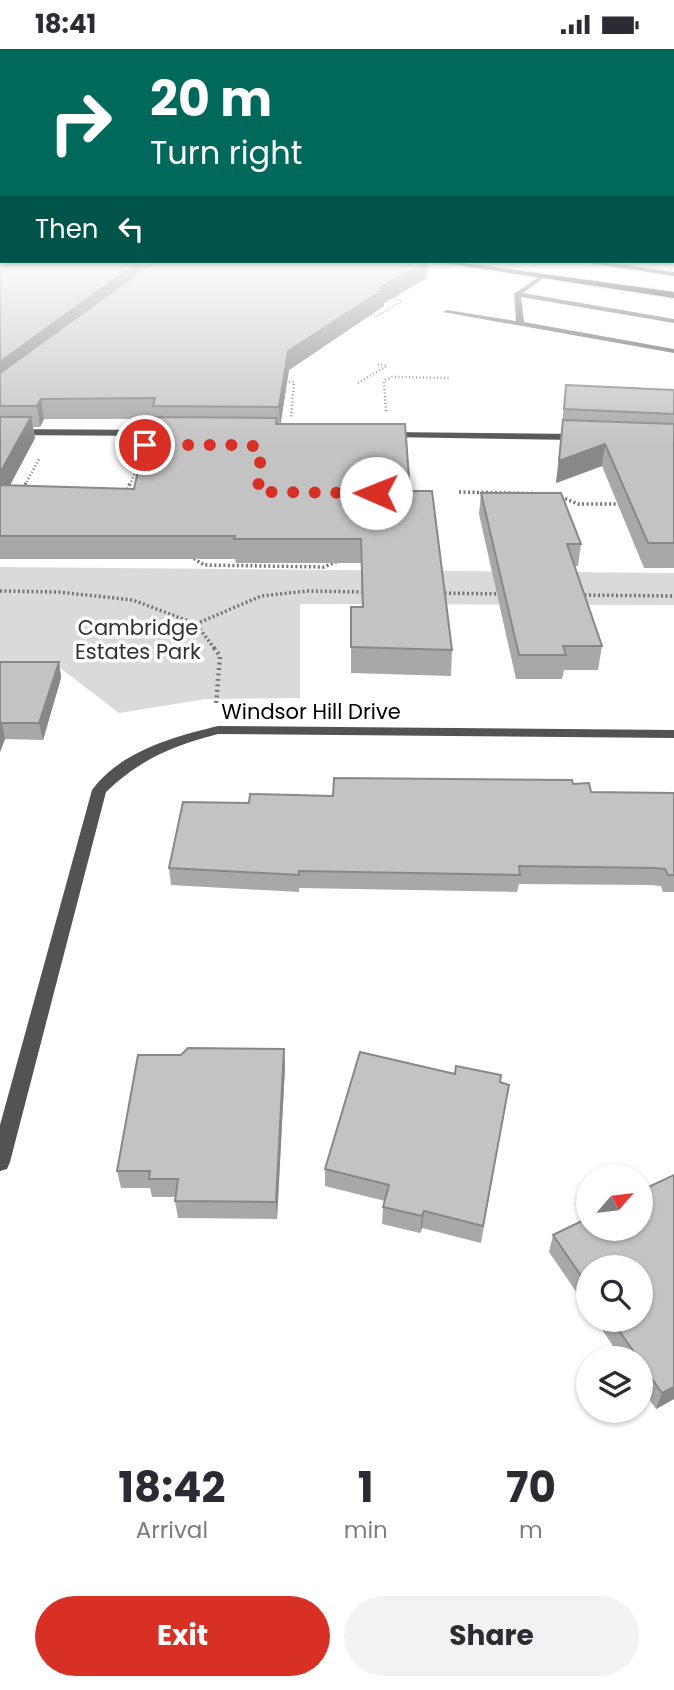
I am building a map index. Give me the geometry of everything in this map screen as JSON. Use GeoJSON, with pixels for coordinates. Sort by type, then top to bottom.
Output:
{"type":"FeatureCollection","features":[{"type":"Feature","properties":{"kind":"street"},"geometry":{"type":"LineString","coordinates":[[466,315],[674,351]]}},
{"type":"Feature","properties":{"kind":"street"},"geometry":{"type":"LineString","coordinates":[[519,315],[520,324]]}},
{"type":"Feature","properties":{"kind":"street"},"geometry":{"type":"LineString","coordinates":[[643,315],[673,324]]}},
{"type":"Feature","properties":{"kind":"street"},"geometry":{"type":"LineString","coordinates":[[641,323],[648,316]]}},
{"type":"Feature","properties":{"kind":"street"},"geometry":{"type":"LineString","coordinates":[[585,336],[600,325]]}},
{"type":"Feature","properties":{"kind":"street"},"geometry":{"type":"LineString","coordinates":[[618,341],[631,330]]}},
{"type":"Feature","properties":{"kind":"street"},"geometry":{"type":"LineString","coordinates":[[651,347],[663,335]]}},
{"type":"Feature","properties":{"kind":"street"},"geometry":{"type":"LineString","coordinates":[[0,432],[170,433]]}},
{"type":"Feature","properties":{"kind":"street"},"geometry":{"type":"LineString","coordinates":[[373,434],[544,435],[591,438]]}},
{"type":"Feature","properties":{"kind":"street","name":"Windsor Hill Drive"},"geometry":{"type":"LineString","coordinates":[[0,1162],[99,790],[126,764],[167,743],[218,730],[674,734]]}},
{"type":"Feature","properties":{"kind":"path"},"geometry":{"type":"LineString","coordinates":[[358,383],[387,366],[376,364]]}},
{"type":"Feature","properties":{"kind":"path"},"geometry":{"type":"LineString","coordinates":[[275,382],[294,382],[291,418]]}},
{"type":"Feature","properties":{"kind":"path"},"geometry":{"type":"LineString","coordinates":[[23,489],[40,457]]}},
{"type":"Feature","properties":{"kind":"path"},"geometry":{"type":"LineString","coordinates":[[124,505],[141,457]]}},
{"type":"Feature","properties":{"kind":"path"},"geometry":{"type":"LineString","coordinates":[[459,492],[548,493],[578,504],[630,505]]}},
{"type":"Feature","properties":{"kind":"path"},"geometry":{"type":"LineString","coordinates":[[500,492],[503,503]]}},
{"type":"Feature","properties":{"kind":"path"},"geometry":{"type":"LineString","coordinates":[[126,495],[139,495]]}},
{"type":"Feature","properties":{"kind":"path"},"geometry":{"type":"LineString","coordinates":[[193,545],[190,558],[204,565],[324,566],[342,559]]}},
{"type":"Feature","properties":{"kind":"path"},"geometry":{"type":"LineString","coordinates":[[0,591],[58,592],[133,600],[196,624],[220,656],[216,706]]}},
{"type":"Feature","properties":{"kind":"path"},"geometry":{"type":"LineString","coordinates":[[196,624],[261,596],[306,591],[374,592]]}},
{"type":"Feature","properties":{"kind":"path"},"geometry":{"type":"LineString","coordinates":[[429,593],[510,594]]}},
{"type":"Feature","properties":{"kind":"path"},"geometry":{"type":"LineString","coordinates":[[579,595],[674,596]]}},
{"type":"Feature","properties":{"kind":"green space","name":"Cambridge Estates Park"},"geometry":{"type":"Polygon","coordinates":[[[0,567],[674,573],[674,605],[300,604],[300,698],[206,699],[119,713],[59,667],[0,668],[0,567]]]}},
{"type":"Feature","properties":{"kind":"building"},"geometry":{"type":"Polygon","coordinates":[[[0,315],[64,315],[0,362],[0,315]]]}},
{"type":"Feature","properties":{"kind":"building"},"geometry":{"type":"Polygon","coordinates":[[[80,315],[344,315],[288,351],[279,407],[153,406],[155,398],[41,399],[37,406],[0,406],[0,373],[80,315]]]}},
{"type":"Feature","properties":{"kind":"building"},"geometry":{"type":"Polygon","coordinates":[[[566,385],[674,390],[674,414],[564,409],[566,385]]]}},
{"type":"Feature","properties":{"kind":"building"},"geometry":{"type":"Polygon","coordinates":[[[0,417],[31,417],[0,473],[0,417]]]}},
{"type":"Feature","properties":{"kind":"building"},"geometry":{"type":"Polygon","coordinates":[[[150,417],[277,418],[276,424],[405,424],[410,491],[432,491],[452,650],[351,647],[351,607],[363,607],[361,539],[0,536],[0,485],[134,489],[150,417]]]}},
{"type":"Feature","properties":{"kind":"building"},"geometry":{"type":"Polygon","coordinates":[[[563,420],[674,424],[674,543],[648,543],[605,444],[559,461],[563,420]]]}},
{"type":"Feature","properties":{"kind":"building"},"geometry":{"type":"Polygon","coordinates":[[[481,493],[561,493],[581,544],[567,544],[602,646],[563,646],[566,655],[519,655],[481,493]]]}},
{"type":"Feature","properties":{"kind":"building"},"geometry":{"type":"Polygon","coordinates":[[[0,662],[59,662],[39,723],[2,723],[0,727],[0,662]]]}},
{"type":"Feature","properties":{"kind":"building"},"geometry":{"type":"Polygon","coordinates":[[[334,778],[572,780],[573,784],[589,783],[591,792],[674,793],[674,875],[668,875],[665,869],[654,868],[519,866],[520,875],[299,871],[299,875],[169,868],[183,802],[249,803],[250,794],[333,796],[334,778]]]}},
{"type":"Feature","properties":{"kind":"building"},"geometry":{"type":"Polygon","coordinates":[[[188,1048],[284,1049],[276,1202],[175,1201],[178,1179],[149,1179],[150,1171],[117,1171],[138,1055],[181,1055],[188,1048]]]}},
{"type":"Feature","properties":{"kind":"building"},"geometry":{"type":"Polygon","coordinates":[[[360,1052],[455,1074],[456,1066],[501,1075],[500,1082],[509,1085],[483,1226],[424,1211],[422,1216],[383,1207],[389,1185],[325,1169],[360,1052]]]}},
{"type":"Feature","properties":{"kind":"building"},"geometry":{"type":"Polygon","coordinates":[[[674,1175],[674,1387],[662,1393],[653,1380],[653,1346],[630,1346],[620,1332],[653,1332],[653,1255],[576,1255],[576,1269],[553,1235],[576,1224],[576,1241],[653,1241],[653,1185],[674,1175]]]}},
{"type":"Feature","properties":{"kind":"route"},"geometry":{"type":"LineString","coordinates":[[145,445],[251,445],[261,450],[258,492],[376,493]]}}]}
